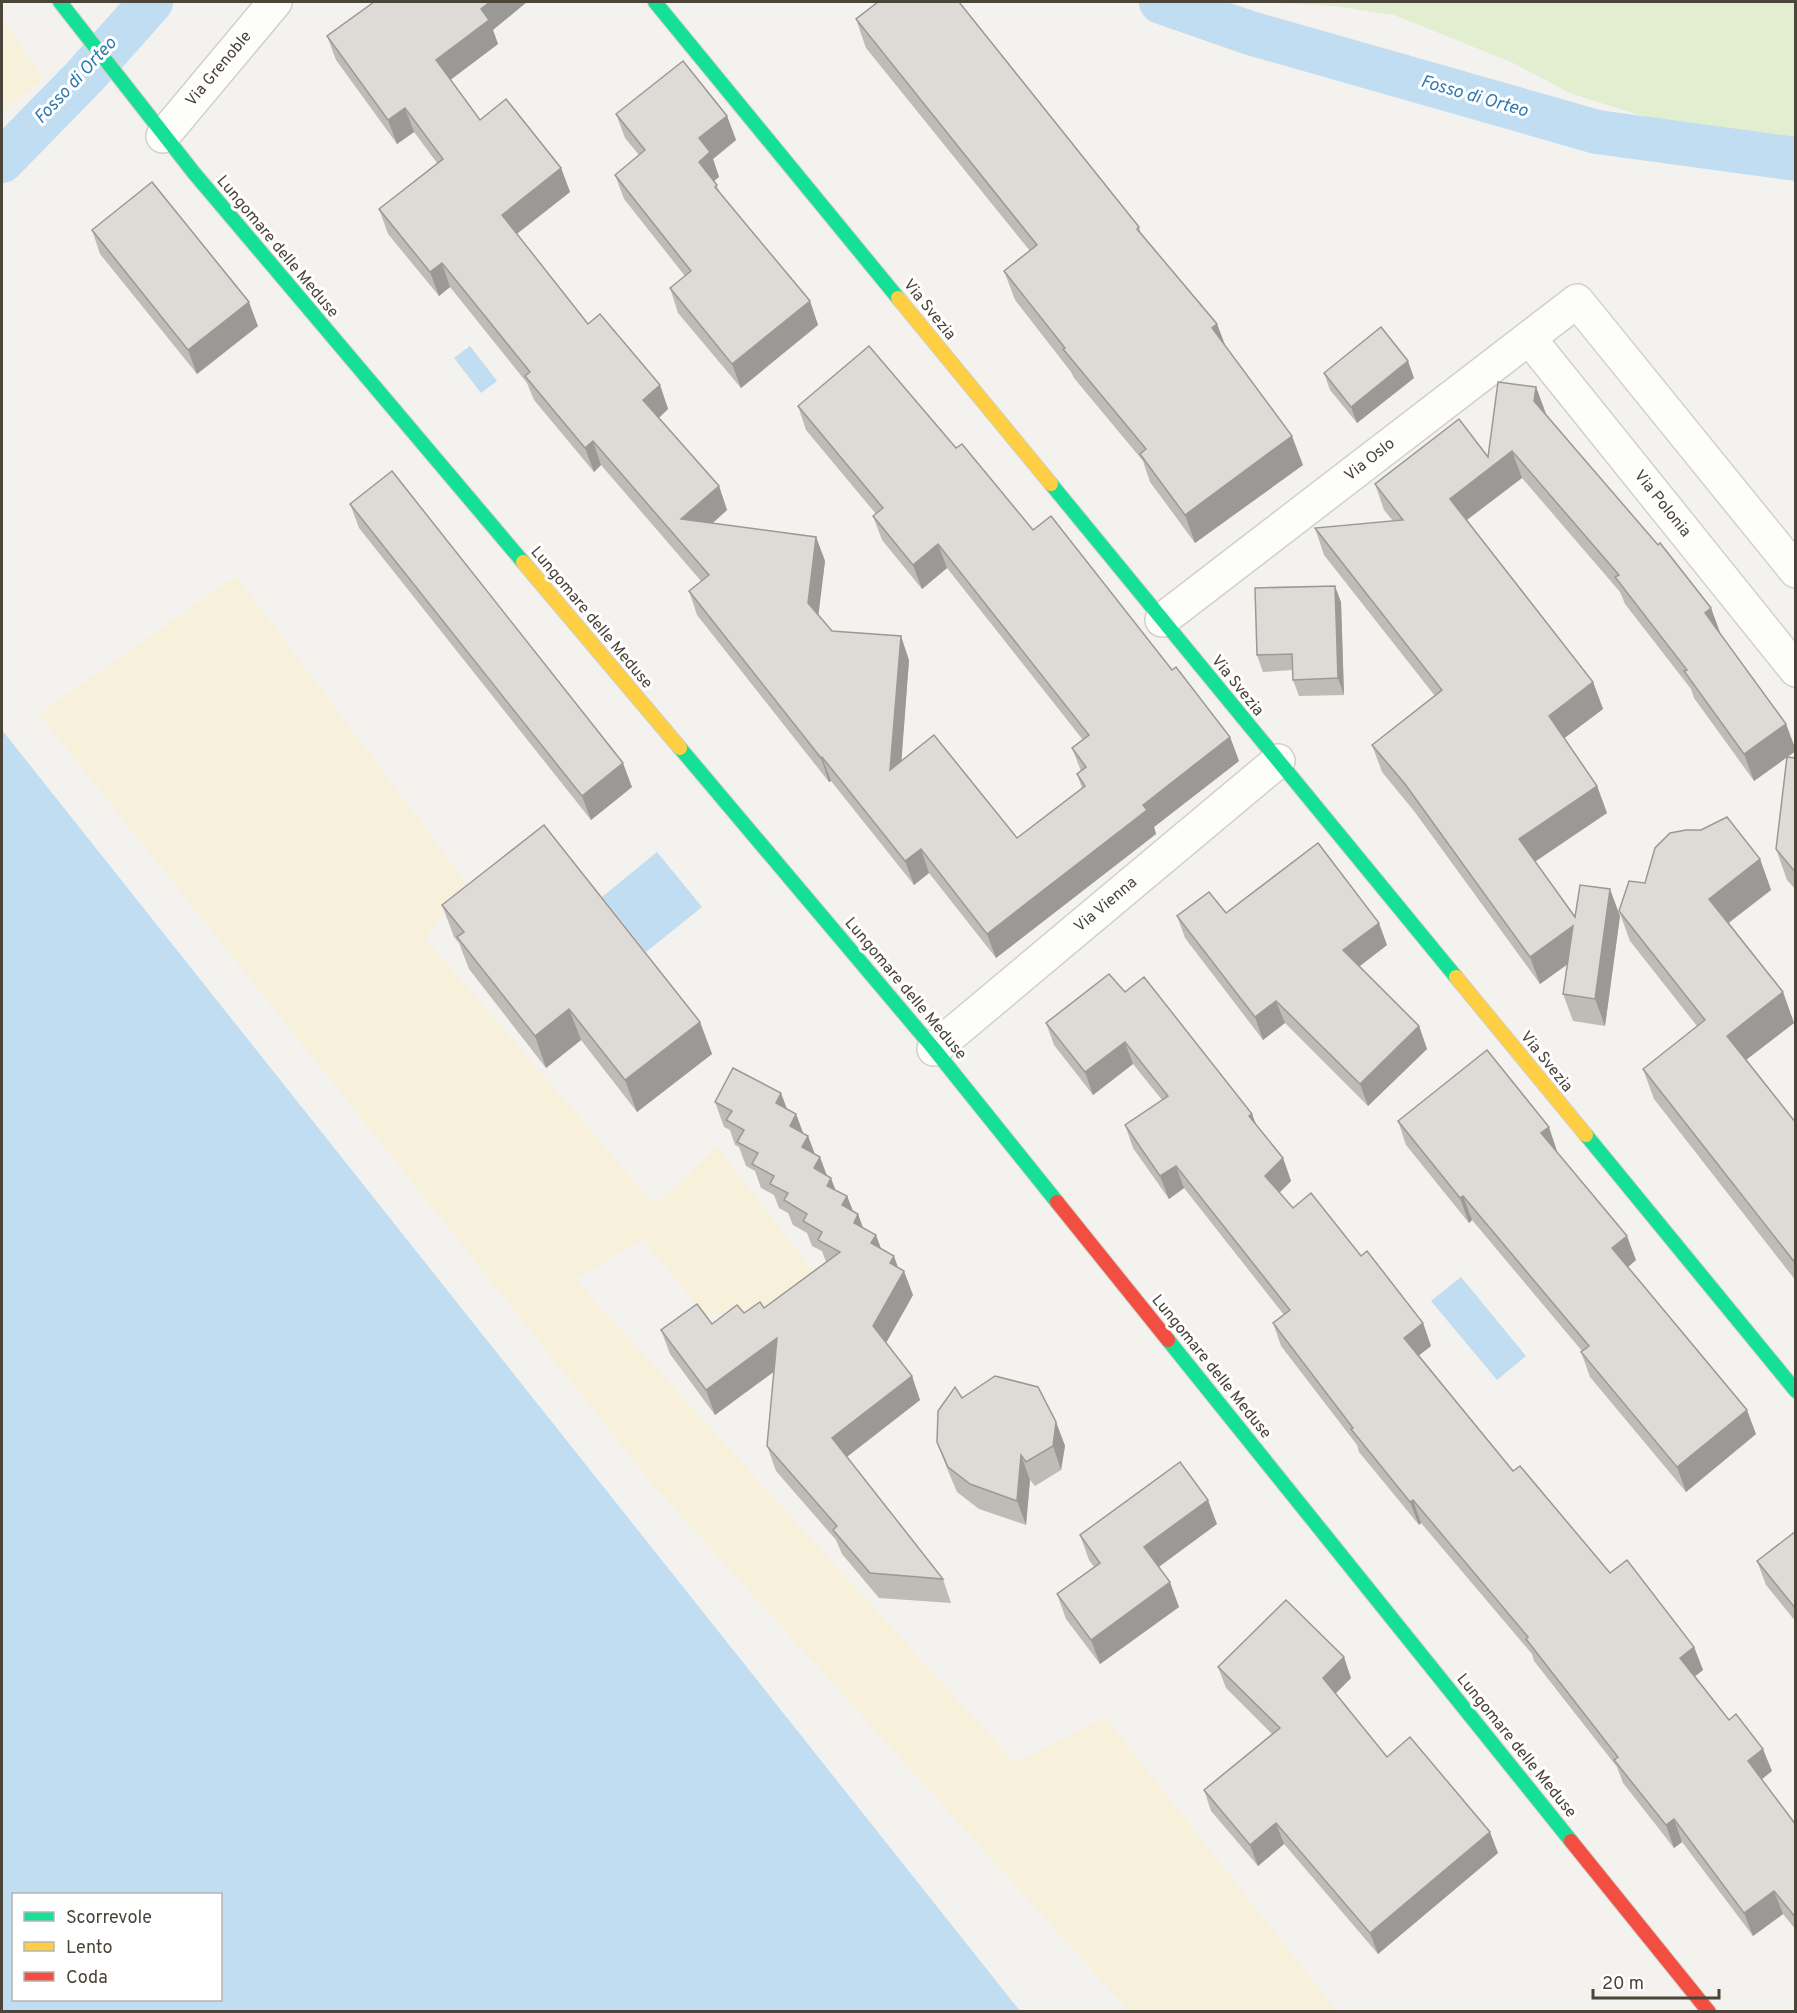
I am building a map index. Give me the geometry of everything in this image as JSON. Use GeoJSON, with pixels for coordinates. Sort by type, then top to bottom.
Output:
{"type":"FeatureCollection","features":[{"type":"Feature","properties":{"kind":"main road","name":"Lungomare delle Meduse"},"geometry":{"type":"LineString","coordinates":[[60,2],[156,127],[934,1049],[1709,2012]]}},
{"type":"Feature","properties":{"kind":"main road","name":"Via Svezia"},"geometry":{"type":"LineString","coordinates":[[655,2],[1796,1391]]}},
{"type":"Feature","properties":{"kind":"street","name":"Via Grenoble"},"geometry":{"type":"LineString","coordinates":[[156,127],[275,2]]}},
{"type":"Feature","properties":{"kind":"street","name":"Via Oslo"},"geometry":{"type":"LineString","coordinates":[[1162,620],[1577,301],[1796,571]]}},
{"type":"Feature","properties":{"kind":"street","name":"Via Polonia"},"geometry":{"type":"LineString","coordinates":[[1528,338],[1796,670]]}},
{"type":"Feature","properties":{"kind":"street","name":"Via Vienna"},"geometry":{"type":"LineString","coordinates":[[934,1049],[1278,761]]}},
{"type":"Feature","properties":{"kind":"green space"},"geometry":{"type":"Polygon","coordinates":[[[1262,2],[1795,2],[1795,142],[1726,138],[1572,94],[1511,62],[1394,15],[1333,6],[1262,2]]]}},
{"type":"Feature","properties":{"kind":"sand"},"geometry":{"type":"Polygon","coordinates":[[[2,18],[43,79],[2,112],[2,18]]]}},
{"type":"Feature","properties":{"kind":"sand"},"geometry":{"type":"Polygon","coordinates":[[[236,576],[468,885],[425,938],[655,1205],[717,1147],[840,1306],[704,1315],[643,1239],[575,1279],[1015,1763],[1105,1717],[1337,2011],[1129,2011],[655,1487],[39,714],[236,576]]]}},
{"type":"Feature","properties":{"kind":"water"},"geometry":{"type":"Polygon","coordinates":[[[470,346],[497,381],[481,393],[454,358],[470,346]]]}},
{"type":"Feature","properties":{"kind":"water"},"geometry":{"type":"Polygon","coordinates":[[[2,730],[1020,2011],[2,2011],[2,730]]]}},
{"type":"Feature","properties":{"kind":"water"},"geometry":{"type":"Polygon","coordinates":[[[657,852],[702,907],[646,952],[602,897],[657,852]]]}},
{"type":"Feature","properties":{"kind":"water"},"geometry":{"type":"Polygon","coordinates":[[[1461,1277],[1526,1356],[1497,1380],[1431,1301],[1461,1277]]]}},
{"type":"Feature","properties":{"kind":"building"},"geometry":{"type":"Polygon","coordinates":[[[374,2],[490,2],[481,9],[489,20],[436,60],[480,120],[506,99],[561,168],[502,215],[588,324],[600,314],[660,385],[643,400],[719,486],[681,519],[816,537],[808,603],[832,631],[901,636],[890,770],[934,735],[1017,838],[1085,786],[1077,774],[1086,767],[1072,748],[1089,735],[938,544],[913,565],[873,516],[883,508],[798,406],[869,346],[956,448],[962,444],[1033,530],[1051,516],[1172,670],[1176,667],[1230,737],[1143,805],[1147,810],[987,934],[921,849],[905,861],[689,591],[709,575],[593,441],[585,448],[525,376],[530,372],[442,263],[430,272],[379,209],[443,159],[405,108],[388,120],[327,36],[374,2]]]}},
{"type":"Feature","properties":{"kind":"building"},"geometry":{"type":"Polygon","coordinates":[[[878,2],[959,2],[1139,227],[1137,229],[1217,324],[1212,328],[1292,436],[1185,515],[1140,454],[1146,449],[1063,349],[1065,348],[1004,271],[1037,245],[856,19],[878,2]]]}},
{"type":"Feature","properties":{"kind":"building"},"geometry":{"type":"Polygon","coordinates":[[[683,61],[727,116],[699,138],[710,152],[699,162],[717,185],[715,187],[810,301],[732,364],[670,288],[691,271],[615,175],[645,150],[616,114],[683,61]]]}},
{"type":"Feature","properties":{"kind":"building"},"geometry":{"type":"Polygon","coordinates":[[[152,182],[249,302],[188,350],[92,230],[152,182]]]}},
{"type":"Feature","properties":{"kind":"building"},"geometry":{"type":"Polygon","coordinates":[[[1381,327],[1408,361],[1351,407],[1324,373],[1381,327]]]}},
{"type":"Feature","properties":{"kind":"building"},"geometry":{"type":"Polygon","coordinates":[[[1498,382],[1536,387],[1534,401],[1658,545],[1660,543],[1711,608],[1705,613],[1786,724],[1744,754],[1684,671],[1687,670],[1615,577],[1619,575],[1512,451],[1450,499],[1593,682],[1549,716],[1597,786],[1519,839],[1575,917],[1580,885],[1610,889],[1595,999],[1563,994],[1573,926],[1530,957],[1405,784],[1372,745],[1442,690],[1315,528],[1403,520],[1375,484],[1459,419],[1488,457],[1498,382]]]}},
{"type":"Feature","properties":{"kind":"building"},"geometry":{"type":"Polygon","coordinates":[[[392,471],[623,763],[582,796],[350,504],[392,471]]]}},
{"type":"Feature","properties":{"kind":"building"},"geometry":{"type":"Polygon","coordinates":[[[1335,586],[1338,678],[1293,680],[1292,654],[1257,655],[1255,588],[1335,586]]]}},
{"type":"Feature","properties":{"kind":"building"},"geometry":{"type":"Polygon","coordinates":[[[1787,757],[1796,758],[1796,873],[1776,849],[1787,757]]]}},
{"type":"Feature","properties":{"kind":"building"},"geometry":{"type":"Polygon","coordinates":[[[1727,817],[1760,859],[1709,899],[1783,992],[1727,1036],[1796,1123],[1796,1264],[1643,1069],[1705,1020],[1619,911],[1629,881],[1645,883],[1655,848],[1670,833],[1701,830],[1727,817]]]}},
{"type":"Feature","properties":{"kind":"building"},"geometry":{"type":"Polygon","coordinates":[[[544,825],[700,1022],[625,1080],[569,1009],[535,1036],[457,937],[464,932],[442,905],[544,825]]]}},
{"type":"Feature","properties":{"kind":"building"},"geometry":{"type":"Polygon","coordinates":[[[1318,843],[1379,923],[1343,950],[1419,1026],[1360,1084],[1276,1001],[1255,1017],[1177,916],[1209,892],[1226,913],[1318,843]]]}},
{"type":"Feature","properties":{"kind":"building"},"geometry":{"type":"Polygon","coordinates":[[[1109,974],[1125,992],[1144,977],[1252,1114],[1249,1116],[1283,1158],[1265,1176],[1293,1208],[1311,1193],[1361,1256],[1367,1251],[1423,1323],[1404,1338],[1513,1471],[1520,1466],[1610,1573],[1627,1560],[1694,1647],[1680,1658],[1729,1720],[1736,1714],[1763,1749],[1748,1761],[1796,1825],[1796,1918],[1774,1891],[1744,1913],[1674,1819],[1666,1825],[1614,1760],[1618,1757],[1526,1639],[1528,1637],[1413,1500],[1410,1502],[1351,1429],[1353,1428],[1273,1323],[1290,1310],[1176,1166],[1160,1176],[1125,1125],[1168,1096],[1125,1042],[1085,1072],[1046,1023],[1109,974]]]}},
{"type":"Feature","properties":{"kind":"building"},"geometry":{"type":"Polygon","coordinates":[[[1487,1050],[1549,1127],[1541,1133],[1627,1236],[1612,1248],[1747,1410],[1677,1467],[1581,1352],[1589,1346],[1463,1196],[1460,1198],[1398,1121],[1487,1050]]]}},
{"type":"Feature","properties":{"kind":"building"},"geometry":{"type":"Polygon","coordinates":[[[733,1068],[781,1093],[776,1103],[796,1114],[790,1126],[808,1136],[802,1147],[820,1157],[814,1168],[831,1178],[827,1186],[847,1196],[842,1205],[858,1214],[854,1223],[876,1235],[871,1243],[894,1256],[890,1263],[904,1271],[873,1326],[912,1376],[832,1438],[943,1579],[870,1573],[833,1530],[837,1526],[767,1446],[777,1338],[706,1390],[661,1330],[697,1304],[712,1324],[737,1305],[744,1313],[760,1302],[764,1308],[840,1252],[818,1240],[822,1232],[803,1221],[807,1214],[784,1200],[788,1193],[770,1184],[774,1176],[752,1164],[758,1153],[737,1142],[744,1130],[726,1120],[732,1111],[715,1102],[733,1068]]]}},
{"type":"Feature","properties":{"kind":"building"},"geometry":{"type":"Polygon","coordinates":[[[995,1376],[1038,1387],[1056,1422],[1053,1446],[1026,1462],[1021,1455],[1017,1501],[970,1484],[948,1467],[937,1442],[938,1411],[955,1387],[962,1398],[995,1376]]]}},
{"type":"Feature","properties":{"kind":"building"},"geometry":{"type":"Polygon","coordinates":[[[1180,1462],[1208,1500],[1144,1547],[1170,1582],[1091,1640],[1057,1594],[1100,1563],[1080,1535],[1180,1462]]]}},
{"type":"Feature","properties":{"kind":"building"},"geometry":{"type":"Polygon","coordinates":[[[1796,1531],[1796,1609],[1757,1561],[1796,1531]]]}},
{"type":"Feature","properties":{"kind":"building"},"geometry":{"type":"Polygon","coordinates":[[[1286,1600],[1344,1657],[1323,1678],[1387,1757],[1410,1737],[1490,1832],[1370,1933],[1276,1823],[1250,1845],[1204,1790],[1280,1728],[1218,1667],[1286,1600]]]}},
{"type":"Feature","properties":{"kind":"waterway","name":"Fosso di Orteo"},"geometry":{"type":"LineString","coordinates":[[2,161],[85,76],[151,2]]}},
{"type":"Feature","properties":{"kind":"waterway","name":"Fosso di Orteo"},"geometry":{"type":"LineString","coordinates":[[1161,2],[1250,33],[1597,132],[1796,159]]}},
{"type":"Feature","properties":{"kind":"traffic: fast"},"geometry":{"type":"LineString","coordinates":[[60,2],[194,173],[523,562]]}},
{"type":"Feature","properties":{"kind":"traffic: fast"},"geometry":{"type":"LineString","coordinates":[[655,2],[898,298]]}},
{"type":"Feature","properties":{"kind":"traffic: fast"},"geometry":{"type":"LineString","coordinates":[[1051,484],[1456,977]]}},
{"type":"Feature","properties":{"kind":"traffic: fast"},"geometry":{"type":"LineString","coordinates":[[680,748],[934,1049],[1057,1202]]}},
{"type":"Feature","properties":{"kind":"traffic: fast"},"geometry":{"type":"LineString","coordinates":[[1586,1135],[1796,1391]]}},
{"type":"Feature","properties":{"kind":"traffic: fast"},"geometry":{"type":"LineString","coordinates":[[1168,1340],[1571,1841]]}},
{"type":"Feature","properties":{"kind":"traffic: slow"},"geometry":{"type":"LineString","coordinates":[[898,298],[1051,484]]}},
{"type":"Feature","properties":{"kind":"traffic: slow"},"geometry":{"type":"LineString","coordinates":[[523,562],[680,748]]}},
{"type":"Feature","properties":{"kind":"traffic: slow"},"geometry":{"type":"LineString","coordinates":[[1456,977],[1586,1135]]}},
{"type":"Feature","properties":{"kind":"traffic: jam"},"geometry":{"type":"LineString","coordinates":[[1057,1202],[1168,1340]]}},
{"type":"Feature","properties":{"kind":"traffic: jam"},"geometry":{"type":"LineString","coordinates":[[1571,1841],[1709,2012]]}}]}
